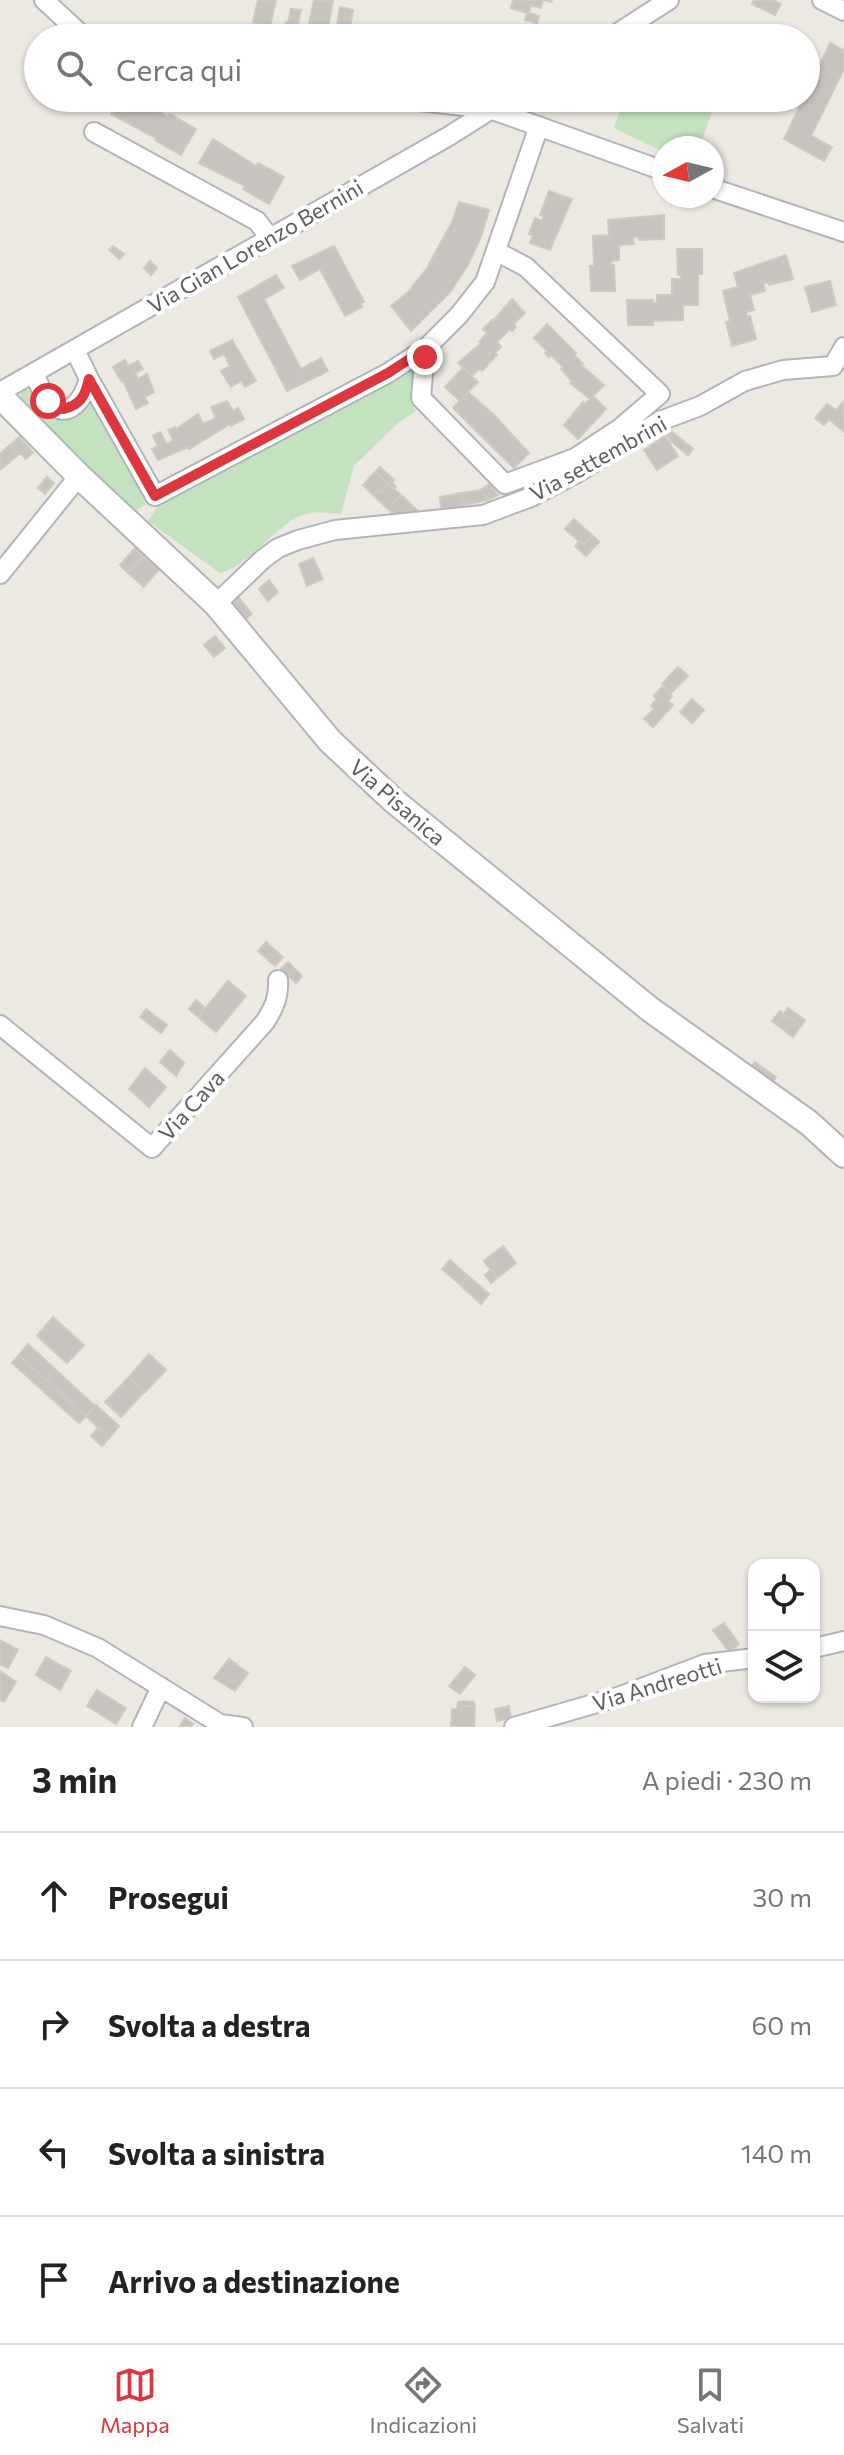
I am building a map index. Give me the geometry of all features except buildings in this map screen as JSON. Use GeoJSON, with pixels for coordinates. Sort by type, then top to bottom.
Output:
{"type":"FeatureCollection","features":[{"type":"Feature","properties":{"kind":"street"},"geometry":{"type":"LineString","coordinates":[[44,0],[70,24]]}},
{"type":"Feature","properties":{"kind":"street"},"geometry":{"type":"LineString","coordinates":[[632,24],[669,0]]}},
{"type":"Feature","properties":{"kind":"street"},"geometry":{"type":"LineString","coordinates":[[822,0],[844,11]]}},
{"type":"Feature","properties":{"kind":"street","name":"Via Gian Lorenzo Bernini"},"geometry":{"type":"LineString","coordinates":[[0,394],[449,136],[485,112]]}},
{"type":"Feature","properties":{"kind":"street"},"geometry":{"type":"LineString","coordinates":[[499,112],[652,167]]}},
{"type":"Feature","properties":{"kind":"street"},"geometry":{"type":"LineString","coordinates":[[75,350],[155,496],[388,373],[425,349],[459,315],[485,282],[539,126]]}},
{"type":"Feature","properties":{"kind":"street"},"geometry":{"type":"LineString","coordinates":[[94,132],[257,221],[270,238]]}},
{"type":"Feature","properties":{"kind":"street"},"geometry":{"type":"LineString","coordinates":[[724,192],[844,232]]}},
{"type":"Feature","properties":{"kind":"street"},"geometry":{"type":"LineString","coordinates":[[425,349],[421,398],[505,484],[575,458],[619,429],[660,394],[526,267],[496,251]]}},
{"type":"Feature","properties":{"kind":"street","name":"Via settembrini"},"geometry":{"type":"LineString","coordinates":[[216,604],[278,548],[335,530],[483,515],[531,497],[577,473],[660,421],[700,406],[745,381],[783,370],[833,366],[844,347]]}},
{"type":"Feature","properties":{"kind":"street"},"geometry":{"type":"LineString","coordinates":[[34,373],[48,401],[63,409],[84,397],[89,379]]}},
{"type":"Feature","properties":{"kind":"street","name":"Via Pisanica"},"geometry":{"type":"LineString","coordinates":[[0,394],[79,476],[216,604],[330,741],[394,801],[651,1010],[809,1123],[844,1155]]}},
{"type":"Feature","properties":{"kind":"street"},"geometry":{"type":"LineString","coordinates":[[0,574],[79,476]]}},
{"type":"Feature","properties":{"kind":"street","name":"Via Cava"},"geometry":{"type":"LineString","coordinates":[[0,1025],[152,1148],[265,1022],[279,992],[278,980]]}},
{"type":"Feature","properties":{"kind":"street"},"geometry":{"type":"LineString","coordinates":[[0,1616],[44,1625],[98,1648],[222,1726],[243,1727]]}},
{"type":"Feature","properties":{"kind":"street"},"geometry":{"type":"LineString","coordinates":[[820,1647],[844,1641]]}},
{"type":"Feature","properties":{"kind":"street","name":"Via Andreotti"},"geometry":{"type":"LineString","coordinates":[[514,1727],[621,1696],[705,1664],[748,1659]]}},
{"type":"Feature","properties":{"kind":"street"},"geometry":{"type":"LineString","coordinates":[[142,1727],[161,1687]]}},
{"type":"Feature","properties":{"kind":"green space"},"geometry":{"type":"Polygon","coordinates":[[[619,112],[712,112],[703,136],[652,136],[652,146],[614,128],[619,112]]]}},
{"type":"Feature","properties":{"kind":"green space"},"geometry":{"type":"Polygon","coordinates":[[[416,361],[410,402],[416,411],[397,424],[354,466],[341,514],[313,512],[297,517],[243,561],[220,573],[148,521],[160,503],[383,386],[416,361]]]}},
{"type":"Feature","properties":{"kind":"green space"},"geometry":{"type":"Polygon","coordinates":[[[25,388],[38,400],[35,405],[42,413],[85,406],[91,399],[149,503],[133,512],[24,409],[20,391],[25,388]]]}},
{"type":"Feature","properties":{"kind":"route"},"geometry":{"type":"LineString","coordinates":[[48,401],[63,409],[71,407],[84,397],[89,379],[155,496],[388,373],[425,349],[425,357]]}}]}
